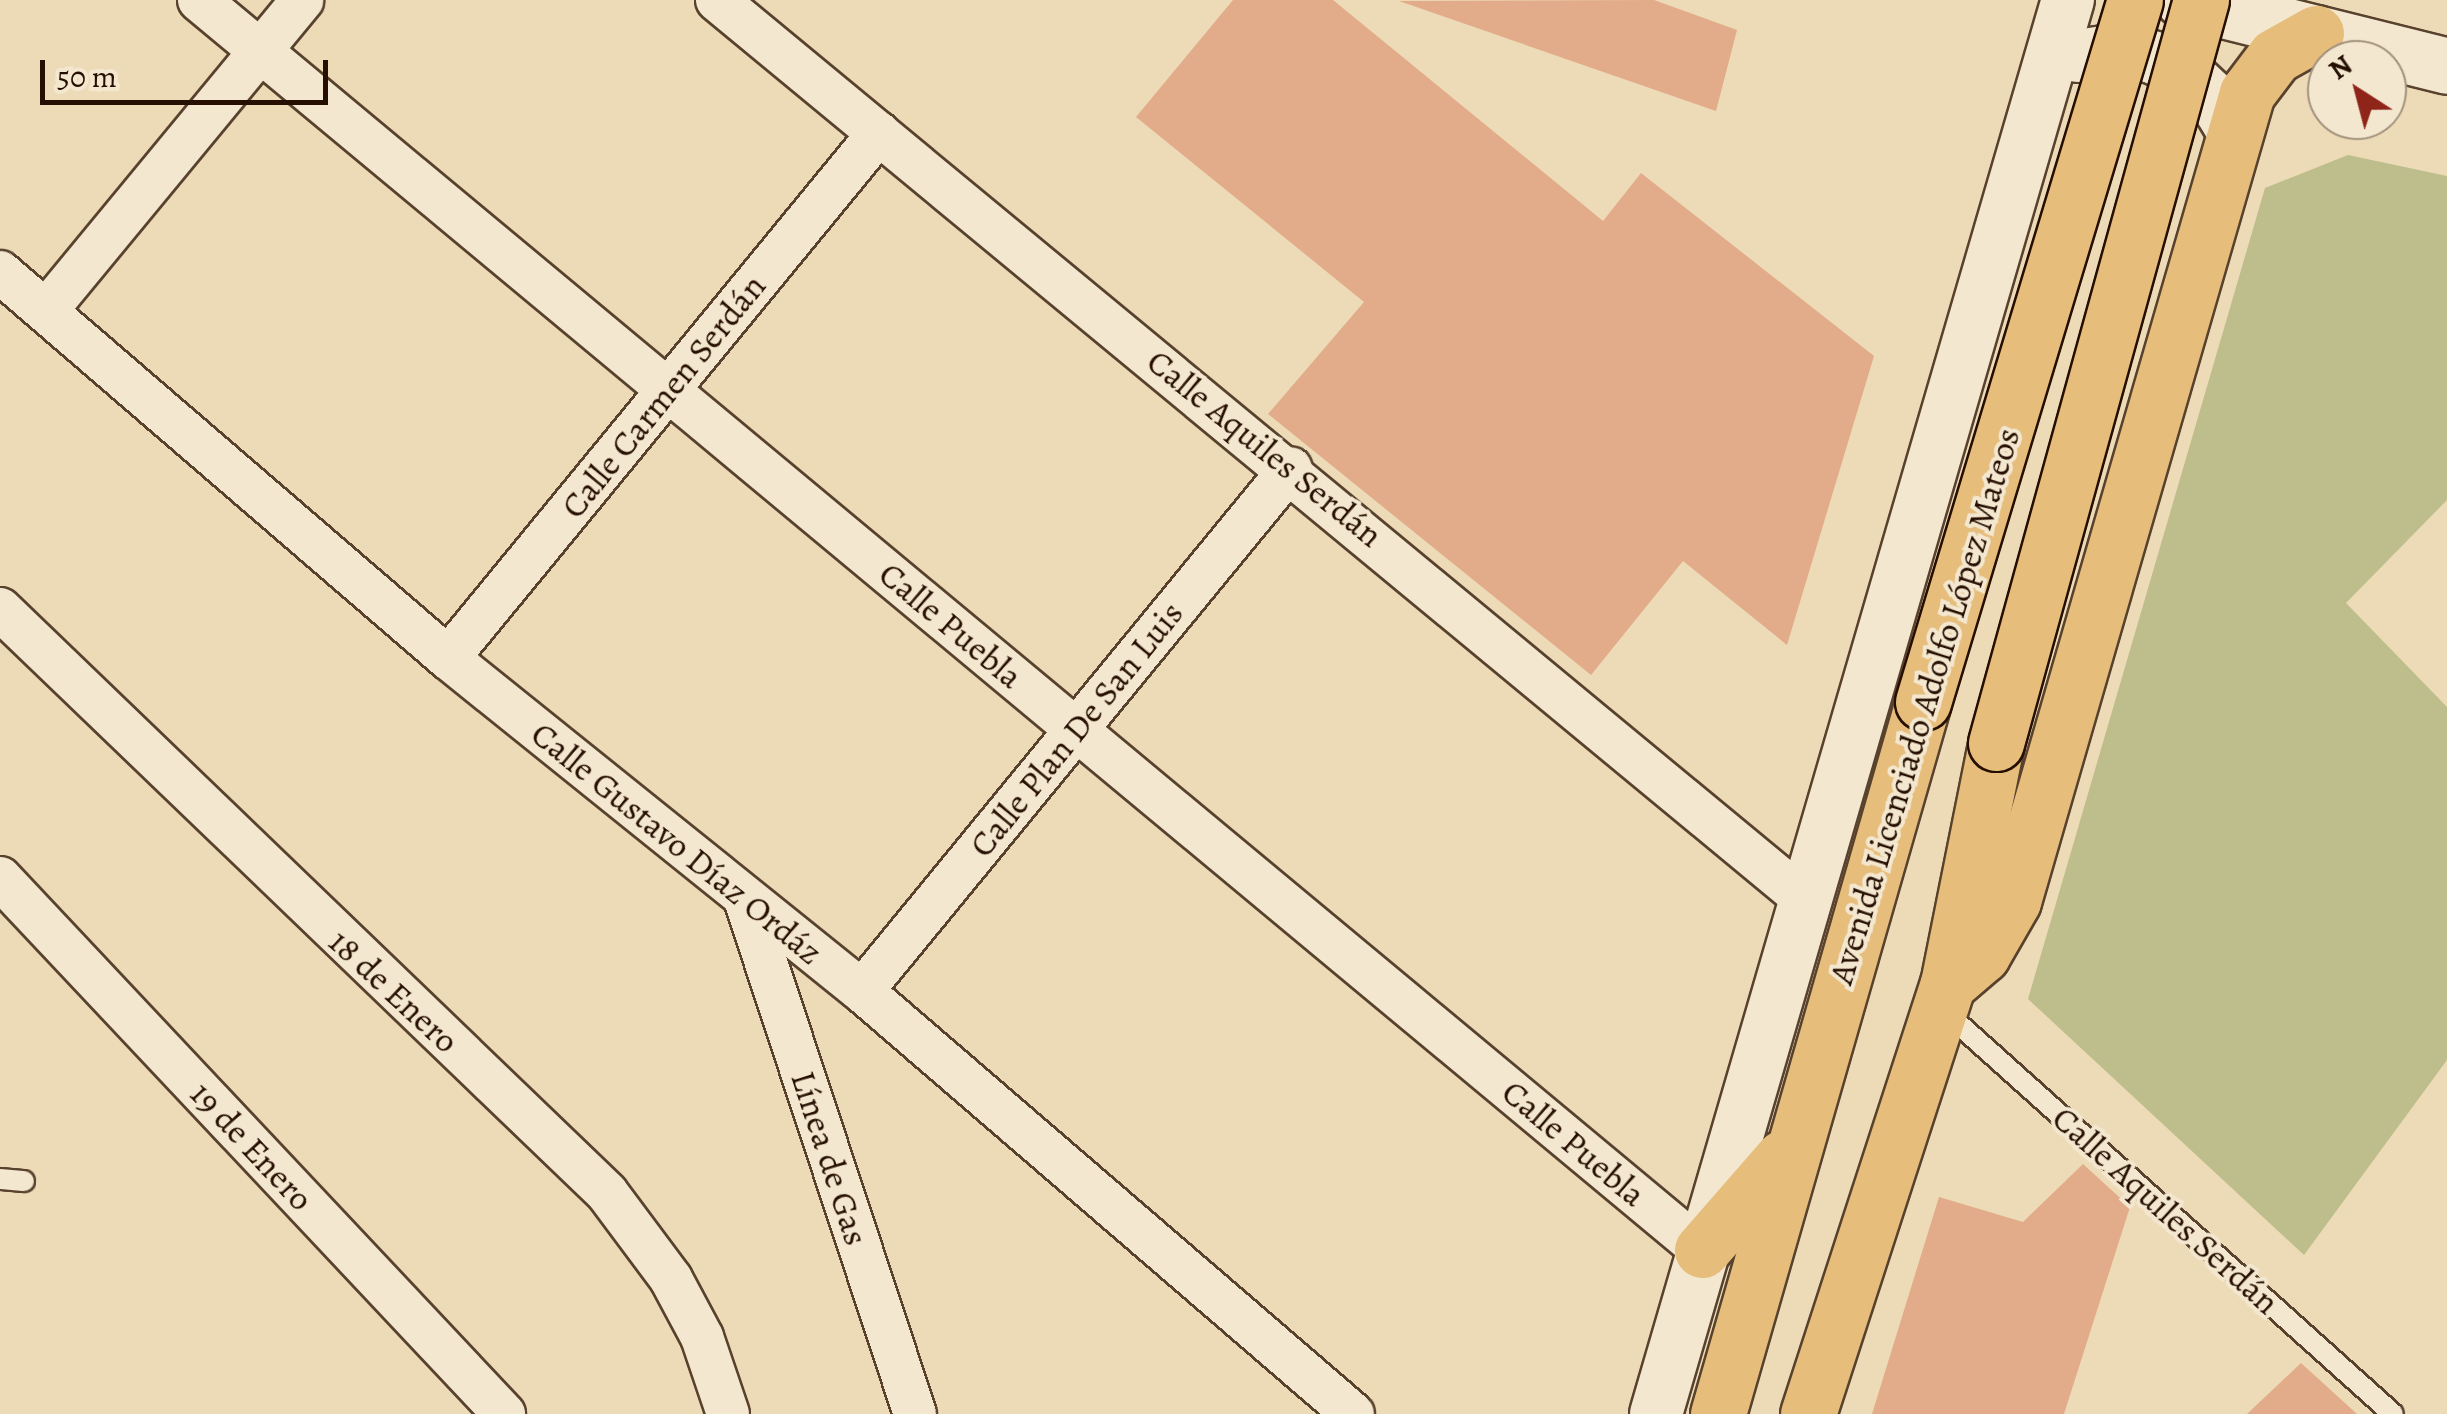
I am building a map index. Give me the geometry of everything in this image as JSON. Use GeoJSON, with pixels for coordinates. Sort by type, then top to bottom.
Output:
{"type":"FeatureCollection","features":[{"type":"Feature","properties":{"kind":"main road","name":"Avenida Licenciado Adolfo López Mateos"},"geometry":{"type":"LineString","coordinates":[[1718,1414],[1924,702],[2136,0]]}},
{"type":"Feature","properties":{"kind":"main road"},"geometry":{"type":"LineString","coordinates":[[2183,0],[2447,66]]}},
{"type":"Feature","properties":{"kind":"main road","name":"Avenida Licenciado Adolfo López Mateos"},"geometry":{"type":"LineString","coordinates":[[1808,1414],[1944,995],[1996,743],[2201,0]]}},
{"type":"Feature","properties":{"kind":"main road"},"geometry":{"type":"LineString","coordinates":[[1944,995],[1982,956],[2013,900],[2233,132],[2261,69],[2292,42],[2316,33]]}},
{"type":"Feature","properties":{"kind":"main road"},"geometry":{"type":"LineString","coordinates":[[1702,1250],[1794,1144]]}},
{"type":"Feature","properties":{"kind":"street","name":"Calle Puebla"},"geometry":{"type":"LineString","coordinates":[[200,0],[1702,1250]]}},
{"type":"Feature","properties":{"kind":"street"},"geometry":{"type":"LineString","coordinates":[[46,311],[302,0]]}},
{"type":"Feature","properties":{"kind":"street","name":"Calle Aquiles Serdán"},"geometry":{"type":"LineString","coordinates":[[717,0],[1291,468],[1808,902]]}},
{"type":"Feature","properties":{"kind":"street"},"geometry":{"type":"LineString","coordinates":[[1656,1414],[1808,902],[2044,71],[2068,0]]}},
{"type":"Feature","properties":{"kind":"street"},"geometry":{"type":"LineString","coordinates":[[2044,71],[2078,56],[2116,50],[2152,57],[2186,73],[2214,99],[2233,132]]}},
{"type":"Feature","properties":{"kind":"street","name":"Calle Carmen Serdán"},"geometry":{"type":"LineString","coordinates":[[448,658],[879,133]]}},
{"type":"Feature","properties":{"kind":"street","name":"Calle Gustavo Díaz Ordáz"},"geometry":{"type":"LineString","coordinates":[[0,272],[448,658],[746,902],[862,991],[1353,1414]]}},
{"type":"Feature","properties":{"kind":"street","name":"Calle Plan De San Luis"},"geometry":{"type":"LineString","coordinates":[[862,991],[1291,468]]}},
{"type":"Feature","properties":{"kind":"street","name":"18 de Enero"},"geometry":{"type":"LineString","coordinates":[[0,608],[607,1193],[672,1279],[702,1337],[728,1414]]}},
{"type":"Feature","properties":{"kind":"street","name":"19 de Enero"},"geometry":{"type":"LineString","coordinates":[[0,878],[504,1414]]}},
{"type":"Feature","properties":{"kind":"street","name":"Línea de Gas"},"geometry":{"type":"LineString","coordinates":[[746,902],[915,1414]]}},
{"type":"Feature","properties":{"kind":"lane","name":"Calle Aquiles Serdán"},"geometry":{"type":"LineString","coordinates":[[1944,995],[2393,1414]]}},
{"type":"Feature","properties":{"kind":"lane"},"geometry":{"type":"LineString","coordinates":[[0,1178],[24,1181]]}},
{"type":"Feature","properties":{"kind":"green space"},"geometry":{"type":"Polygon","coordinates":[[[2348,155],[2447,176],[2447,500],[2346,603],[2447,707],[2447,1060],[2304,1255],[2028,999],[2265,188],[2348,155]]]}},
{"type":"Feature","properties":{"kind":"building"},"geometry":{"type":"Polygon","coordinates":[[[1233,0],[1333,0],[1603,221],[1641,173],[1874,356],[1787,645],[1683,561],[1591,675],[1268,414],[1364,302],[1136,117],[1233,0]]]}},
{"type":"Feature","properties":{"kind":"building"},"geometry":{"type":"Polygon","coordinates":[[[1654,0],[1737,30],[1716,111],[1399,1],[1654,0]]]}},
{"type":"Feature","properties":{"kind":"building"},"geometry":{"type":"Polygon","coordinates":[[[2083,1164],[2130,1207],[2064,1414],[1872,1414],[1939,1197],[2023,1222],[2083,1164]]]}},
{"type":"Feature","properties":{"kind":"building"},"geometry":{"type":"Polygon","coordinates":[[[2301,1363],[2357,1414],[2247,1414],[2301,1363]]]}}]}
